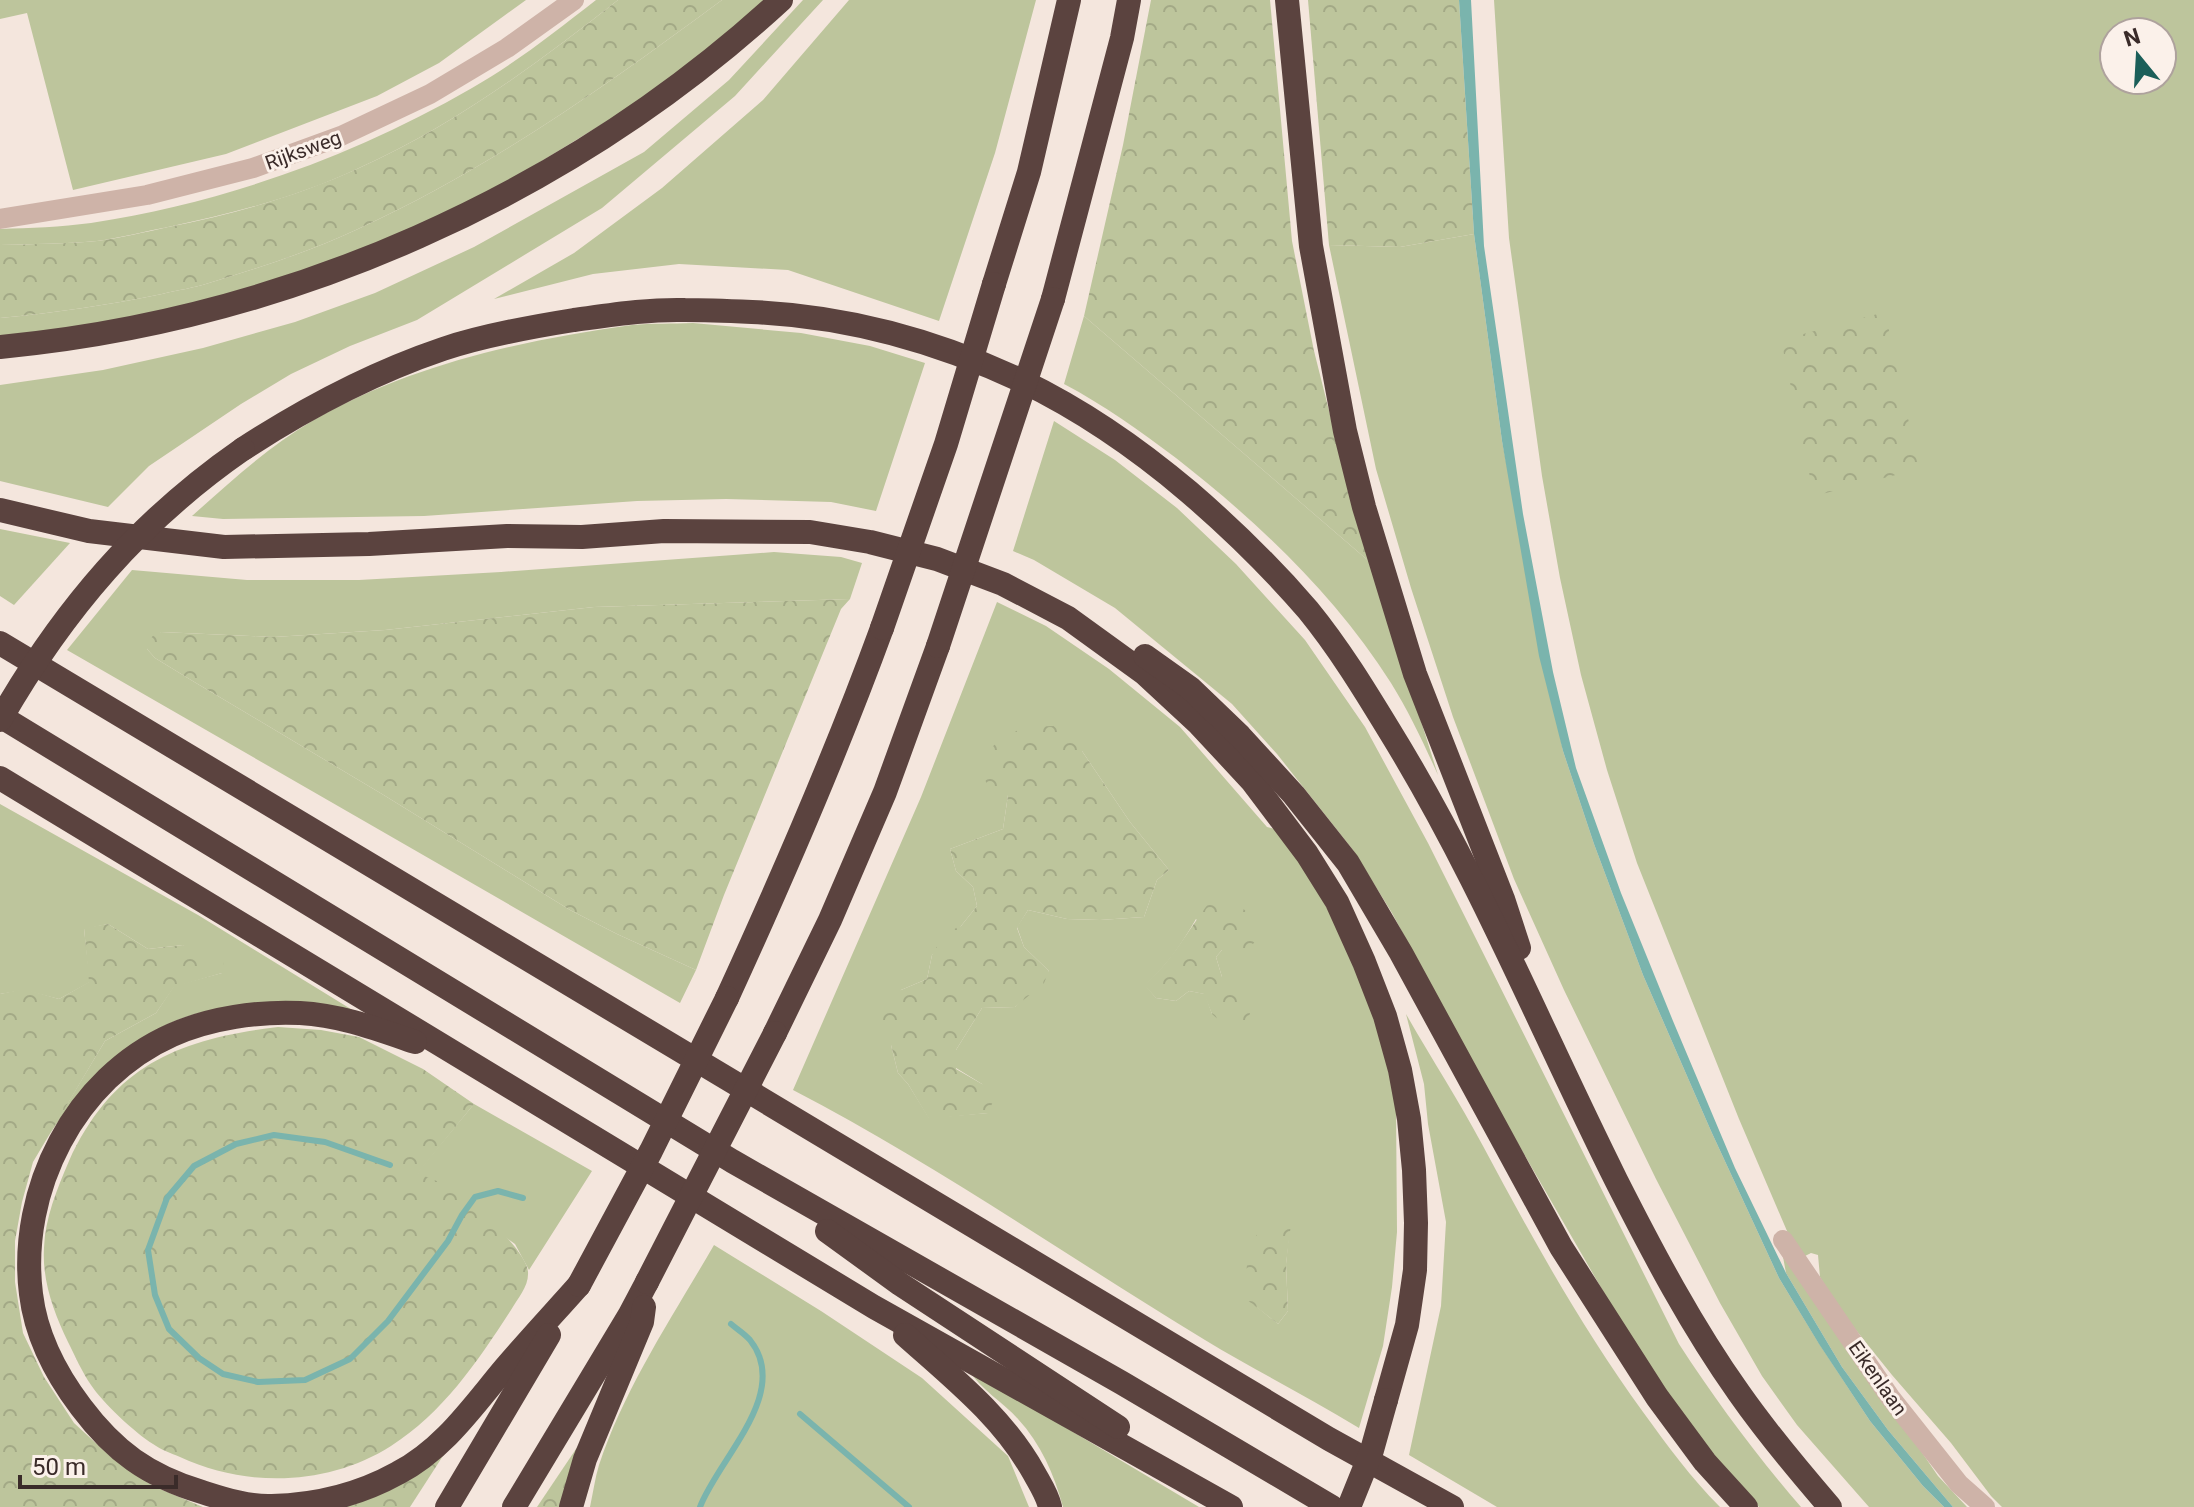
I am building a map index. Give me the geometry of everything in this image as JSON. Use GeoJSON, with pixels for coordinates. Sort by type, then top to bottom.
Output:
{"type":"FeatureCollection","features":[{"type":"Feature","properties":{"kind":"highway"},"geometry":{"type":"LineString","coordinates":[[0,347],[43,343],[153,324],[270,294],[373,256],[440,227],[583,150],[702,66],[781,0]]}},
{"type":"Feature","properties":{"kind":"highway"},"geometry":{"type":"LineString","coordinates":[[447,1507],[579,1285],[651,1151],[727,998],[791,858],[855,701],[946,444],[1029,172],[1069,0]]}},
{"type":"Feature","properties":{"kind":"highway"},"geometry":{"type":"LineString","coordinates":[[571,1507],[647,1282],[830,920],[885,792],[938,646],[1053,299],[1122,38],[1129,0]]}},
{"type":"Feature","properties":{"kind":"highway"},"geometry":{"type":"LineString","coordinates":[[1287,0],[1311,246],[1345,431],[1364,507],[1415,674],[1503,899],[1547,1033]]}},
{"type":"Feature","properties":{"kind":"highway"},"geometry":{"type":"LineString","coordinates":[[1332,1507],[1109,1375],[732,1161],[0,718],[55,632],[102,573],[184,492],[284,422],[337,393],[447,348],[536,326],[621,313],[682,310],[775,313],[840,321],[910,337],[997,369],[1066,402],[1113,432],[1221,519],[1260,556],[1310,614],[1352,670],[1457,848],[1616,1179],[1661,1265],[1739,1394],[1830,1507]]}},
{"type":"Feature","properties":{"kind":"highway"},"geometry":{"type":"LineString","coordinates":[[0,510],[89,531],[224,547],[369,544],[507,536],[582,537],[664,531],[810,532],[870,542],[937,559],[1003,584],[1068,618],[1144,673],[1199,724],[1252,781],[1307,854],[1337,902],[1385,1016],[1400,1070],[1414,1170],[1415,1270],[1407,1325],[1372,1450],[1349,1507]]}},
{"type":"Feature","properties":{"kind":"highway"},"geometry":{"type":"LineString","coordinates":[[507,536],[618,521],[727,518],[800,520],[895,535],[939,546],[1028,585],[1082,613],[1190,688],[1294,795],[1348,863],[1401,953],[1561,1247],[1657,1397],[1705,1462],[1746,1507]]}},
{"type":"Feature","properties":{"kind":"highway"},"geometry":{"type":"LineString","coordinates":[[0,643],[1329,1439],[1452,1507]]}},
{"type":"Feature","properties":{"kind":"highway"},"geometry":{"type":"LineString","coordinates":[[0,778],[874,1307],[1231,1507]]}},
{"type":"Feature","properties":{"kind":"highway"},"geometry":{"type":"LineString","coordinates":[[455,1055],[354,1021],[302,1013],[258,1014],[207,1022],[171,1035],[136,1055],[103,1084],[72,1119],[52,1157],[36,1201],[30,1247],[31,1295],[43,1343],[63,1383],[115,1447],[154,1474],[194,1490],[230,1501],[270,1506],[350,1494],[399,1472],[436,1447],[464,1419],[579,1285]]}},
{"type":"Feature","properties":{"kind":"highway"},"geometry":{"type":"LineString","coordinates":[[732,1161],[900,1284],[1240,1507]]}},
{"type":"Feature","properties":{"kind":"highway"},"geometry":{"type":"LineString","coordinates":[[874,1307],[989,1412],[1023,1453],[1050,1507]]}},
{"type":"Feature","properties":{"kind":"highway"},"geometry":{"type":"LineString","coordinates":[[514,1507],[636,1319]]}},
{"type":"Feature","properties":{"kind":"street","name":"Rijksweg"},"geometry":{"type":"LineString","coordinates":[[0,219],[147,195],[253,168],[341,136],[430,94],[507,48],[574,0]]}},
{"type":"Feature","properties":{"kind":"street","name":"Eikenlaan"},"geometry":{"type":"LineString","coordinates":[[1783,1240],[1890,1397],[1959,1484],[1985,1507]]}},
{"type":"Feature","properties":{"kind":"green space"},"geometry":{"type":"Polygon","coordinates":[[[0,0],[526,0],[439,63],[377,96],[226,154],[73,190],[27,13],[0,19],[0,0]]]}},
{"type":"Feature","properties":{"kind":"green space"},"geometry":{"type":"Polygon","coordinates":[[[596,0],[618,0],[526,70],[461,113],[394,151],[336,178],[242,210],[115,238],[73,243],[0,245],[0,229],[80,224],[191,203],[335,155],[382,135],[488,78],[596,0]]]}},
{"type":"Feature","properties":{"kind":"green space"},"geometry":{"type":"Polygon","coordinates":[[[618,0],[722,0],[591,94],[500,153],[406,206],[340,237],[285,259],[198,286],[102,305],[0,318],[0,245],[85,242],[124,237],[241,210],[336,178],[394,151],[461,113],[526,70],[618,0]]]}},
{"type":"Feature","properties":{"kind":"green space"},"geometry":{"type":"Polygon","coordinates":[[[722,0],[771,0],[648,96],[514,178],[448,213],[276,287],[0,347],[0,318],[102,305],[198,286],[322,245],[406,206],[546,124],[722,0]]]}},
{"type":"Feature","properties":{"kind":"green space"},"geometry":{"type":"Polygon","coordinates":[[[803,0],[823,0],[735,96],[602,208],[417,320],[350,346],[291,374],[241,404],[149,466],[108,507],[0,481],[0,385],[103,370],[203,348],[295,322],[375,293],[474,247],[644,152],[729,80],[803,0]]]}},
{"type":"Feature","properties":{"kind":"green space"},"geometry":{"type":"Polygon","coordinates":[[[849,0],[1036,0],[995,153],[939,321],[788,270],[679,264],[593,274],[494,299],[574,253],[662,188],[763,100],[849,0]]]}},
{"type":"Feature","properties":{"kind":"green space"},"geometry":{"type":"Polygon","coordinates":[[[1151,0],[1270,0],[1292,241],[1314,351],[1353,506],[1371,563],[1084,316],[1123,145],[1151,0]]]}},
{"type":"Feature","properties":{"kind":"green space"},"geometry":{"type":"Polygon","coordinates":[[[1308,0],[1459,0],[1474,234],[1400,247],[1329,245],[1308,0]]]}},
{"type":"Feature","properties":{"kind":"green space"},"geometry":{"type":"Polygon","coordinates":[[[1494,0],[2194,0],[2194,1507],[2002,1507],[1839,1309],[1820,1277],[1818,1255],[1811,1253],[1805,1256],[1793,1245],[1637,863],[1581,675],[1542,476],[1509,238],[1494,0]]]}},
{"type":"Feature","properties":{"kind":"green space"},"geometry":{"type":"Polygon","coordinates":[[[1474,234],[1502,441],[1563,751],[1594,844],[1643,975],[1779,1278],[1870,1421],[1944,1507],[1869,1507],[1797,1425],[1762,1376],[1656,1179],[1564,990],[1514,879],[1453,717],[1376,469],[1329,245],[1400,247],[1474,234]]]}},
{"type":"Feature","properties":{"kind":"green space"},"geometry":{"type":"Polygon","coordinates":[[[1885,312],[1919,469],[1814,496],[1781,340],[1885,312]]]}},
{"type":"Feature","properties":{"kind":"green space"},"geometry":{"type":"Polygon","coordinates":[[[1084,316],[1371,563],[1438,775],[1391,683],[1320,590],[1265,534],[1176,458],[1122,419],[1064,384],[1084,316]]]}},
{"type":"Feature","properties":{"kind":"green space"},"geometry":{"type":"Polygon","coordinates":[[[693,323],[801,333],[870,346],[925,363],[876,511],[831,502],[726,499],[637,501],[424,516],[223,519],[192,516],[296,431],[387,384],[467,358],[549,338],[632,325],[693,323]]]}},
{"type":"Feature","properties":{"kind":"green space"},"geometry":{"type":"Polygon","coordinates":[[[1054,421],[1115,460],[1177,508],[1236,564],[1305,640],[1365,727],[1428,843],[1679,1344],[1737,1427],[1801,1507],[1759,1507],[1719,1464],[1641,1357],[1486,1088],[1392,913],[1353,850],[1277,754],[1232,704],[1115,608],[1013,551],[1054,421]]]}},
{"type":"Feature","properties":{"kind":"green space"},"geometry":{"type":"Polygon","coordinates":[[[0,529],[70,543],[14,605],[0,596],[0,529]]]}},
{"type":"Feature","properties":{"kind":"green space"},"geometry":{"type":"Polygon","coordinates":[[[774,552],[841,557],[862,563],[850,599],[594,607],[385,630],[274,637],[161,632],[147,649],[155,658],[570,910],[696,970],[680,1003],[67,650],[132,570],[247,580],[359,580],[774,552]]]}},
{"type":"Feature","properties":{"kind":"green space"},"geometry":{"type":"Polygon","coordinates":[[[850,599],[841,609],[696,970],[570,910],[155,658],[147,649],[151,638],[161,632],[274,637],[385,630],[594,607],[850,599]]]}},
{"type":"Feature","properties":{"kind":"green space"},"geometry":{"type":"Polygon","coordinates":[[[997,602],[1046,626],[1109,669],[1180,727],[1267,827],[1275,829],[1297,855],[1341,933],[1362,979],[1386,1057],[1396,1107],[1397,1232],[1392,1287],[1383,1346],[1359,1428],[1205,1340],[898,1149],[793,1090],[921,797],[997,602]],[[1082,751],[1008,795],[1003,829],[950,849],[956,871],[973,887],[977,906],[932,955],[927,979],[901,990],[891,1045],[898,1073],[929,1118],[988,1113],[982,1084],[956,1068],[956,1050],[982,1008],[1015,1007],[1049,971],[1024,947],[1017,927],[1028,910],[1067,919],[1144,917],[1157,880],[1169,870],[1130,822],[1082,751]],[[1196,919],[1180,945],[1145,985],[1156,998],[1176,1001],[1189,991],[1205,994],[1212,1014],[1222,977],[1216,957],[1222,950],[1196,919]],[[1290,1224],[1246,1298],[1278,1324],[1288,1311],[1286,1264],[1290,1224]]]}},
{"type":"Feature","properties":{"kind":"green space"},"geometry":{"type":"Polygon","coordinates":[[[1054,726],[1082,751],[1130,822],[1169,870],[1157,880],[1144,917],[1067,919],[1028,910],[1017,928],[1024,947],[1049,971],[1044,983],[1015,1007],[982,1008],[956,1050],[956,1069],[982,1084],[995,1097],[988,1113],[929,1119],[898,1073],[891,1045],[879,1030],[875,1010],[901,990],[927,979],[932,955],[945,933],[961,926],[977,906],[973,887],[956,871],[950,849],[1003,829],[1008,795],[988,788],[981,767],[994,745],[1023,727],[1054,726]]]}},
{"type":"Feature","properties":{"kind":"green space"},"geometry":{"type":"Polygon","coordinates":[[[0,804],[198,915],[354,1011],[207,1012],[170,1023],[126,1049],[106,1066],[56,1124],[42,1146],[105,1041],[156,1013],[174,986],[222,973],[183,945],[148,949],[108,924],[84,929],[90,982],[59,999],[24,990],[0,994],[0,804]]]}},
{"type":"Feature","properties":{"kind":"green space"},"geometry":{"type":"Polygon","coordinates":[[[1234,902],[1250,914],[1257,939],[1245,954],[1222,950],[1216,957],[1222,977],[1241,987],[1250,1013],[1245,1029],[1231,1031],[1212,1014],[1204,994],[1189,991],[1176,1001],[1156,998],[1144,985],[1171,956],[1209,903],[1234,902]]]}},
{"type":"Feature","properties":{"kind":"green space"},"geometry":{"type":"Polygon","coordinates":[[[108,924],[148,949],[183,945],[224,958],[222,973],[174,987],[156,1013],[105,1041],[33,1162],[15,1241],[15,1282],[23,1333],[44,1377],[74,1423],[111,1457],[153,1486],[203,1507],[0,1507],[0,994],[24,989],[59,999],[89,982],[84,928],[108,924]]]}},
{"type":"Feature","properties":{"kind":"green space"},"geometry":{"type":"Polygon","coordinates":[[[1406,1014],[1599,1348],[1670,1449],[1720,1507],[1497,1507],[1409,1455],[1441,1306],[1446,1222],[1424,1084],[1406,1014]]]}},
{"type":"Feature","properties":{"kind":"green space"},"geometry":{"type":"Polygon","coordinates":[[[278,1027],[359,1037],[423,1069],[474,1104],[418,1173],[452,1188],[475,1206],[519,1252],[528,1272],[522,1292],[486,1348],[443,1402],[410,1433],[367,1459],[341,1469],[287,1478],[260,1478],[206,1467],[159,1448],[111,1408],[88,1380],[63,1331],[47,1285],[44,1260],[47,1226],[60,1182],[87,1128],[106,1101],[153,1062],[180,1049],[242,1032],[278,1027]]]}},
{"type":"Feature","properties":{"kind":"green space"},"geometry":{"type":"Polygon","coordinates":[[[474,1104],[592,1171],[529,1270],[515,1244],[417,1173],[474,1104]]]}},
{"type":"Feature","properties":{"kind":"green space"},"geometry":{"type":"Polygon","coordinates":[[[1274,1220],[1291,1224],[1286,1264],[1288,1311],[1278,1324],[1246,1299],[1250,1251],[1263,1222],[1274,1220]]]}},
{"type":"Feature","properties":{"kind":"green space"},"geometry":{"type":"Polygon","coordinates":[[[714,1245],[922,1378],[1008,1456],[1029,1507],[590,1507],[599,1465],[622,1408],[714,1245]]]}},
{"type":"Feature","properties":{"kind":"green space"},"geometry":{"type":"Polygon","coordinates":[[[1781,1246],[1938,1476],[1967,1507],[1953,1507],[1888,1430],[1842,1367],[1786,1273],[1781,1246]]]}},
{"type":"Feature","properties":{"kind":"green space"},"geometry":{"type":"Polygon","coordinates":[[[969,1370],[1199,1507],[1063,1507],[1040,1449],[1018,1419],[969,1370]]]}},
{"type":"Feature","properties":{"kind":"green space"},"geometry":{"type":"Polygon","coordinates":[[[459,1431],[410,1507],[342,1507],[459,1431]]]}},
{"type":"Feature","properties":{"kind":"green space"},"geometry":{"type":"Polygon","coordinates":[[[578,1446],[562,1507],[537,1507],[578,1446]]]}},
{"type":"Feature","properties":{"kind":"water"},"geometry":{"type":"Polygon","coordinates":[[[1459,0],[1471,0],[1484,246],[1523,514],[1553,672],[1576,768],[1621,893],[1673,1021],[1735,1168],[1786,1273],[1842,1367],[1888,1430],[1953,1507],[1944,1507],[1923,1486],[1870,1421],[1779,1278],[1643,975],[1563,751],[1539,656],[1502,441],[1474,234],[1459,0]]]}},
{"type":"Feature","properties":{"kind":"waterway"},"geometry":{"type":"LineString","coordinates":[[390,1165],[325,1142],[274,1135],[236,1144],[194,1166],[167,1198],[148,1250],[155,1295],[169,1329],[199,1358],[223,1374],[258,1382],[305,1380],[350,1359],[388,1321],[448,1241],[475,1197],[498,1191],[523,1198]]}},
{"type":"Feature","properties":{"kind":"waterway"},"geometry":{"type":"LineString","coordinates":[[700,1507],[748,1425],[762,1382],[761,1360],[750,1340],[731,1324]]}},
{"type":"Feature","properties":{"kind":"waterway"},"geometry":{"type":"LineString","coordinates":[[800,1414],[909,1507]]}}]}
